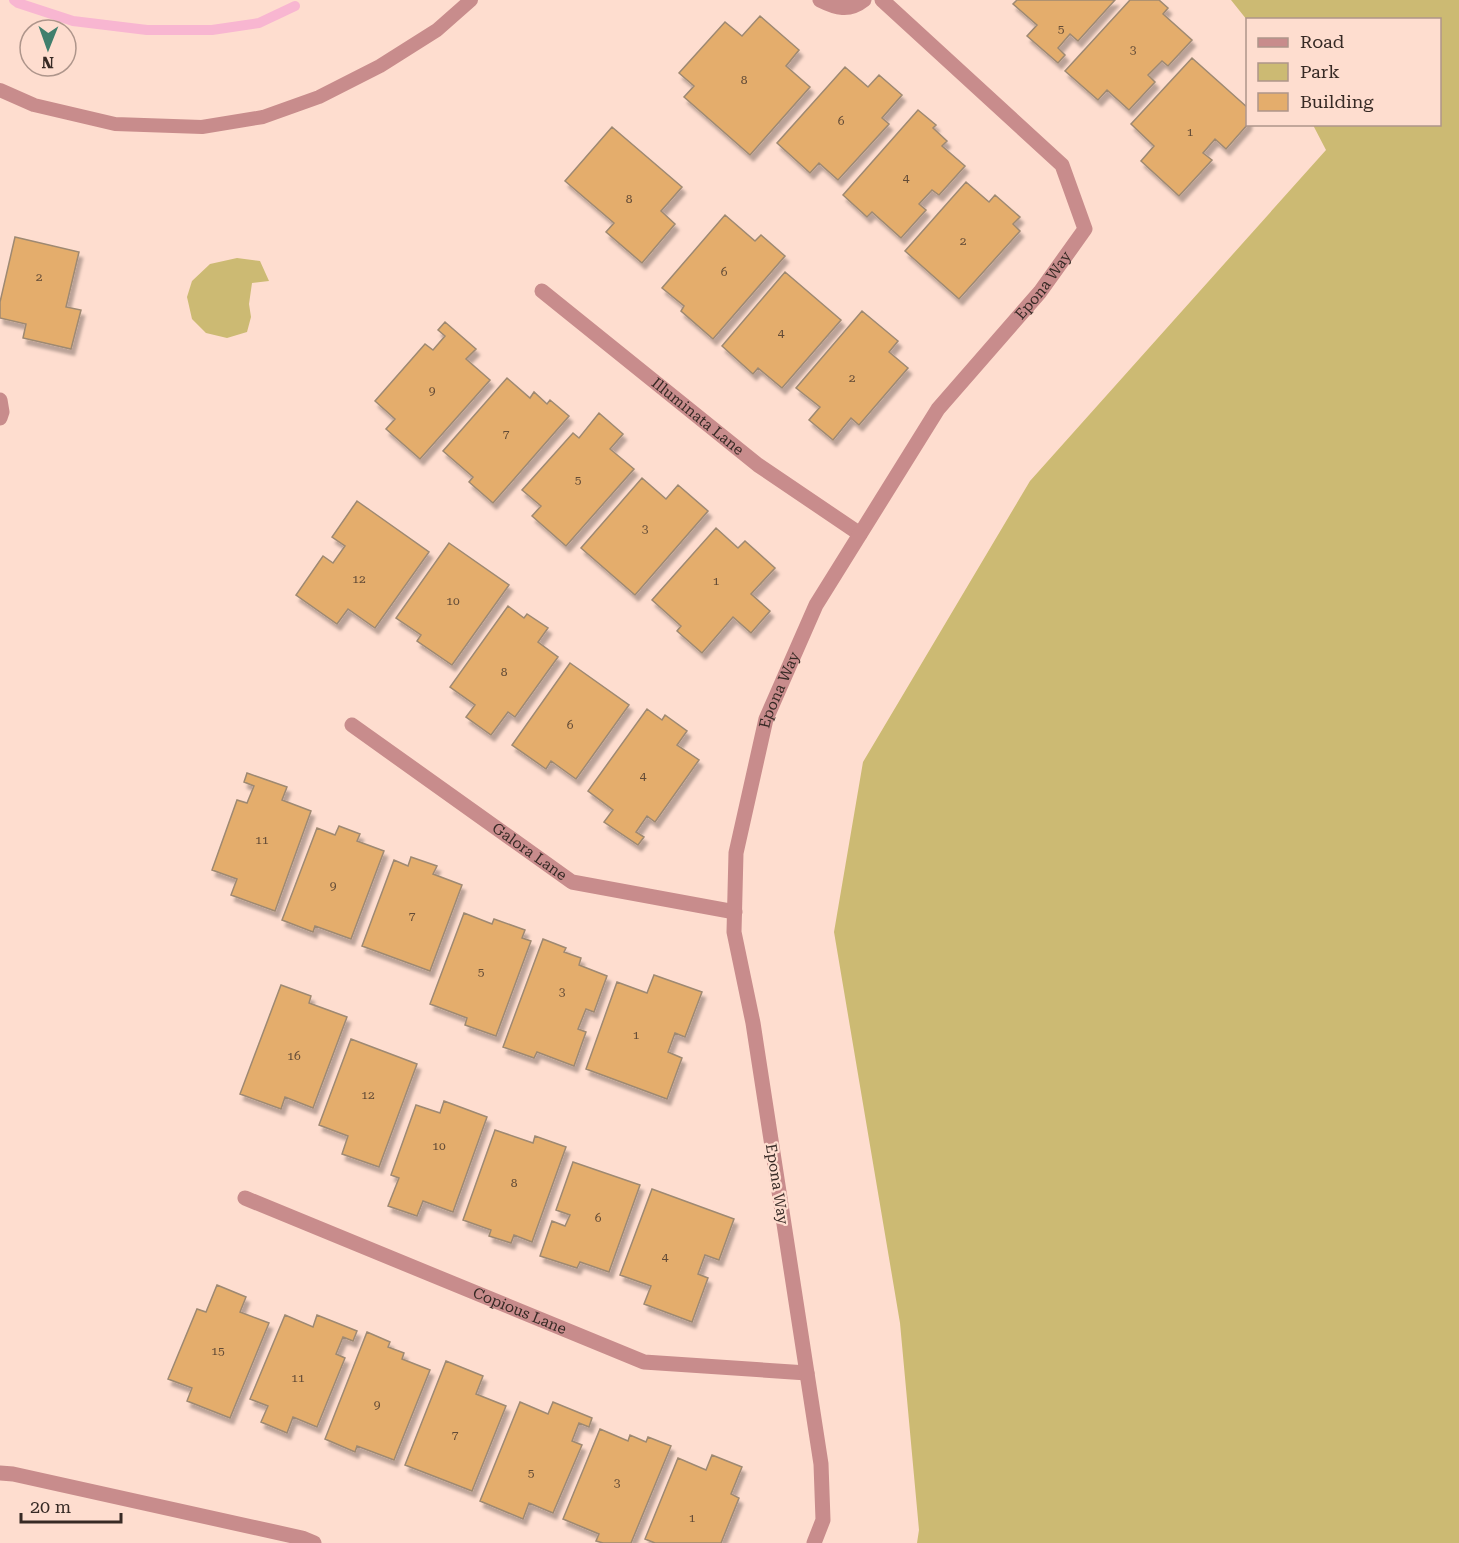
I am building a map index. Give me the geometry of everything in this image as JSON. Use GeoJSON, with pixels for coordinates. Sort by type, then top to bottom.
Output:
{"type":"FeatureCollection","features":[{"type":"Feature","properties":{"kind":"street"},"geometry":{"type":"LineString","coordinates":[[820,0],[836,8],[857,6],[864,0]]}},
{"type":"Feature","properties":{"kind":"street","name":"Epona Way"},"geometry":{"type":"LineString","coordinates":[[814,1543],[823,1520],[821,1464],[753,1023],[734,932],[736,853],[766,719],[816,605],[938,409],[1040,292],[1085,229],[1062,165],[882,0]]}},
{"type":"Feature","properties":{"kind":"street","name":"Illuminata Lane"},"geometry":{"type":"LineString","coordinates":[[542,291],[758,465],[860,534]]}},
{"type":"Feature","properties":{"kind":"street"},"geometry":{"type":"LineString","coordinates":[[0,400],[2,412],[0,418]]}},
{"type":"Feature","properties":{"kind":"street","name":"Galora Lane"},"geometry":{"type":"LineString","coordinates":[[352,725],[572,882],[735,912]]}},
{"type":"Feature","properties":{"kind":"street","name":"Copious Lane"},"geometry":{"type":"LineString","coordinates":[[245,1198],[644,1362],[807,1373]]}},
{"type":"Feature","properties":{"kind":"street"},"geometry":{"type":"LineString","coordinates":[[0,1473],[302,1538],[314,1543]]}},
{"type":"Feature","properties":{"kind":"lane"},"geometry":{"type":"LineString","coordinates":[[0,90],[34,105],[115,124],[202,127],[263,117],[319,98],[380,66],[437,30],[471,0]]}},
{"type":"Feature","properties":{"kind":"green space"},"geometry":{"type":"Polygon","coordinates":[[[1231,0],[1459,0],[1459,1543],[917,1543],[919,1530],[900,1323],[834,932],[863,762],[1030,481],[1326,150],[1314,126],[1441,126],[1441,18],[1246,19],[1231,0]]]}},
{"type":"Feature","properties":{"kind":"green space"},"geometry":{"type":"Polygon","coordinates":[[[237,258],[260,261],[269,281],[252,283],[249,304],[251,317],[247,332],[227,338],[206,333],[192,319],[187,297],[192,281],[210,264],[237,258]]]}},
{"type":"Feature","properties":{"kind":"building"},"geometry":{"type":"Polygon","coordinates":[[[1017,0],[1115,0],[1078,41],[1070,34],[1058,48],[1065,55],[1058,63],[1027,36],[1037,25],[1013,4],[1017,0]]]}},
{"type":"Feature","properties":{"kind":"building"},"geometry":{"type":"Polygon","coordinates":[[[1130,0],[1159,0],[1168,8],[1163,14],[1192,40],[1168,66],[1162,61],[1148,75],[1155,82],[1129,110],[1107,90],[1098,100],[1065,71],[1130,0]]]}},
{"type":"Feature","properties":{"kind":"building"},"geometry":{"type":"Polygon","coordinates":[[[760,16],[799,50],[786,66],[810,87],[750,155],[684,97],[694,86],[679,73],[725,22],[742,36],[760,16]]]}},
{"type":"Feature","properties":{"kind":"building"},"geometry":{"type":"Polygon","coordinates":[[[1192,58],[1246,106],[1246,126],[1226,149],[1215,139],[1203,153],[1212,160],[1179,196],[1141,161],[1154,146],[1131,124],[1192,58]]]}},
{"type":"Feature","properties":{"kind":"building"},"geometry":{"type":"Polygon","coordinates":[[[845,67],[868,87],[879,75],[902,95],[882,118],[889,124],[838,180],[819,163],[810,173],[777,143],[845,67]]]}},
{"type":"Feature","properties":{"kind":"building"},"geometry":{"type":"Polygon","coordinates":[[[918,110],[936,125],[933,128],[947,141],[942,146],[965,166],[939,195],[932,190],[919,204],[926,210],[901,238],[872,212],[867,217],[843,195],[918,110]]]}},
{"type":"Feature","properties":{"kind":"building"},"geometry":{"type":"Polygon","coordinates":[[[612,127],[682,187],[661,211],[675,224],[642,263],[606,232],[614,223],[565,181],[612,127]]]}},
{"type":"Feature","properties":{"kind":"building"},"geometry":{"type":"Polygon","coordinates":[[[966,182],[989,202],[995,195],[1020,217],[1013,224],[1020,231],[959,299],[905,251],[966,182]]]}},
{"type":"Feature","properties":{"kind":"building"},"geometry":{"type":"Polygon","coordinates":[[[725,215],[755,241],[761,235],[785,256],[713,339],[681,311],[684,306],[662,288],[725,215]]]}},
{"type":"Feature","properties":{"kind":"building"},"geometry":{"type":"Polygon","coordinates":[[[15,237],[79,252],[66,307],[81,310],[71,349],[23,338],[26,324],[0,318],[0,302],[15,237]]]}},
{"type":"Feature","properties":{"kind":"building"},"geometry":{"type":"Polygon","coordinates":[[[785,272],[841,320],[782,388],[758,368],[753,374],[722,346],[785,272]]]}},
{"type":"Feature","properties":{"kind":"building"},"geometry":{"type":"Polygon","coordinates":[[[862,311],[898,341],[889,352],[908,368],[859,425],[851,418],[833,440],[809,420],[820,407],[796,388],[862,311]]]}},
{"type":"Feature","properties":{"kind":"building"},"geometry":{"type":"Polygon","coordinates":[[[445,322],[476,349],[466,359],[490,380],[420,459],[386,429],[395,419],[375,401],[425,344],[433,350],[445,336],[438,330],[445,322]]]}},
{"type":"Feature","properties":{"kind":"building"},"geometry":{"type":"Polygon","coordinates":[[[507,378],[530,398],[534,392],[547,404],[550,400],[569,416],[493,503],[469,482],[473,477],[443,451],[507,378]]]}},
{"type":"Feature","properties":{"kind":"building"},"geometry":{"type":"Polygon","coordinates":[[[599,413],[623,434],[610,449],[634,469],[566,546],[532,516],[541,506],[522,490],[573,433],[579,438],[599,413]]]}},
{"type":"Feature","properties":{"kind":"building"},"geometry":{"type":"Polygon","coordinates":[[[642,478],[666,499],[678,485],[708,511],[635,595],[581,548],[642,478]]]}},
{"type":"Feature","properties":{"kind":"building"},"geometry":{"type":"Polygon","coordinates":[[[357,501],[429,552],[375,628],[348,609],[337,624],[296,595],[323,556],[333,563],[345,546],[332,537],[357,501]]]}},
{"type":"Feature","properties":{"kind":"building"},"geometry":{"type":"Polygon","coordinates":[[[716,528],[738,548],[745,541],[775,568],[751,594],[770,611],[751,633],[733,617],[702,653],[677,631],[681,626],[652,600],[716,528]]]}},
{"type":"Feature","properties":{"kind":"building"},"geometry":{"type":"Polygon","coordinates":[[[449,543],[509,585],[452,665],[417,641],[421,635],[396,618],[449,543]]]}},
{"type":"Feature","properties":{"kind":"building"},"geometry":{"type":"Polygon","coordinates":[[[508,606],[524,618],[527,614],[548,628],[538,642],[558,657],[515,717],[508,712],[491,735],[466,717],[475,705],[450,687],[508,606]]]}},
{"type":"Feature","properties":{"kind":"building"},"geometry":{"type":"Polygon","coordinates":[[[570,663],[629,705],[576,779],[551,761],[546,769],[512,745],[570,663]]]}},
{"type":"Feature","properties":{"kind":"building"},"geometry":{"type":"Polygon","coordinates":[[[647,709],[662,720],[665,715],[687,731],[677,745],[699,760],[655,822],[647,816],[636,832],[644,837],[638,845],[604,822],[613,810],[588,791],[647,709]]]}},
{"type":"Feature","properties":{"kind":"building"},"geometry":{"type":"Polygon","coordinates":[[[247,773],[287,787],[282,800],[311,811],[275,911],[231,895],[237,879],[212,870],[237,800],[247,803],[254,786],[244,782],[247,773]]]}},
{"type":"Feature","properties":{"kind":"building"},"geometry":{"type":"Polygon","coordinates":[[[339,826],[360,834],[357,841],[384,851],[351,939],[315,926],[313,932],[282,920],[317,828],[335,835],[339,826]]]}},
{"type":"Feature","properties":{"kind":"building"},"geometry":{"type":"Polygon","coordinates":[[[411,857],[437,866],[433,874],[462,885],[430,971],[362,946],[394,860],[408,866],[411,857]]]}},
{"type":"Feature","properties":{"kind":"building"},"geometry":{"type":"Polygon","coordinates":[[[464,913],[492,924],[494,919],[525,930],[522,938],[531,941],[496,1036],[465,1025],[467,1018],[430,1004],[464,913]]]}},
{"type":"Feature","properties":{"kind":"building"},"geometry":{"type":"Polygon","coordinates":[[[543,939],[566,948],[564,952],[581,958],[579,965],[607,976],[594,1012],[586,1009],[578,1029],[586,1032],[574,1066],[537,1052],[534,1058],[503,1047],[543,939]]]}},
{"type":"Feature","properties":{"kind":"building"},"geometry":{"type":"Polygon","coordinates":[[[654,975],[702,992],[685,1037],[675,1033],[668,1052],[682,1058],[667,1099],[586,1069],[617,982],[647,993],[654,975]]]}},
{"type":"Feature","properties":{"kind":"building"},"geometry":{"type":"Polygon","coordinates":[[[281,985],[311,996],[309,1003],[347,1017],[313,1108],[285,1097],[281,1109],[240,1094],[281,985]]]}},
{"type":"Feature","properties":{"kind":"building"},"geometry":{"type":"Polygon","coordinates":[[[351,1039],[417,1064],[379,1167],[342,1154],[348,1136],[319,1125],[351,1039]]]}},
{"type":"Feature","properties":{"kind":"building"},"geometry":{"type":"Polygon","coordinates":[[[444,1101],[487,1117],[453,1212],[423,1201],[417,1216],[388,1206],[399,1178],[391,1175],[416,1105],[440,1113],[444,1101]]]}},
{"type":"Feature","properties":{"kind":"building"},"geometry":{"type":"Polygon","coordinates":[[[495,1130],[533,1143],[535,1136],[566,1147],[532,1242],[514,1235],[511,1243],[489,1236],[491,1230],[463,1220],[495,1130]]]}},
{"type":"Feature","properties":{"kind":"building"},"geometry":{"type":"Polygon","coordinates":[[[573,1162],[640,1185],[609,1272],[580,1262],[577,1268],[540,1256],[552,1221],[565,1226],[570,1215],[556,1210],[573,1162]]]}},
{"type":"Feature","properties":{"kind":"building"},"geometry":{"type":"Polygon","coordinates":[[[652,1189],[734,1219],[719,1260],[705,1255],[698,1274],[708,1278],[692,1322],[644,1304],[651,1286],[620,1275],[652,1189]]]}},
{"type":"Feature","properties":{"kind":"building"},"geometry":{"type":"Polygon","coordinates":[[[217,1285],[246,1297],[240,1312],[269,1323],[230,1418],[187,1401],[192,1388],[168,1379],[197,1309],[206,1312],[217,1285]]]}},
{"type":"Feature","properties":{"kind":"building"},"geometry":{"type":"Polygon","coordinates":[[[285,1315],[313,1327],[317,1315],[357,1331],[353,1341],[343,1337],[336,1354],[345,1358],[317,1427],[293,1417],[287,1433],[261,1422],[268,1406],[250,1399],[285,1315]]]}},
{"type":"Feature","properties":{"kind":"building"},"geometry":{"type":"Polygon","coordinates":[[[367,1332],[390,1342],[388,1347],[404,1353],[402,1359],[430,1370],[394,1460],[357,1446],[355,1452],[325,1439],[367,1332]]]}},
{"type":"Feature","properties":{"kind":"building"},"geometry":{"type":"Polygon","coordinates":[[[446,1361],[483,1376],[476,1394],[506,1406],[472,1491],[405,1465],[446,1361]]]}},
{"type":"Feature","properties":{"kind":"building"},"geometry":{"type":"Polygon","coordinates":[[[520,1402],[548,1414],[553,1402],[592,1418],[589,1427],[579,1423],[572,1441],[582,1445],[553,1513],[529,1503],[523,1519],[480,1501],[520,1402]]]}},
{"type":"Feature","properties":{"kind":"building"},"geometry":{"type":"Polygon","coordinates":[[[600,1429],[628,1441],[630,1435],[646,1442],[648,1437],[671,1446],[631,1543],[596,1541],[599,1534],[563,1519],[600,1429]]]}},
{"type":"Feature","properties":{"kind":"building"},"geometry":{"type":"Polygon","coordinates":[[[712,1455],[742,1467],[731,1494],[739,1498],[721,1543],[655,1543],[645,1539],[678,1458],[706,1470],[712,1455]]]}},
{"type":"Feature","properties":{"kind":"waterway"},"geometry":{"type":"LineString","coordinates":[[14,0],[73,21],[147,30],[212,30],[259,23],[295,6]]}}]}
